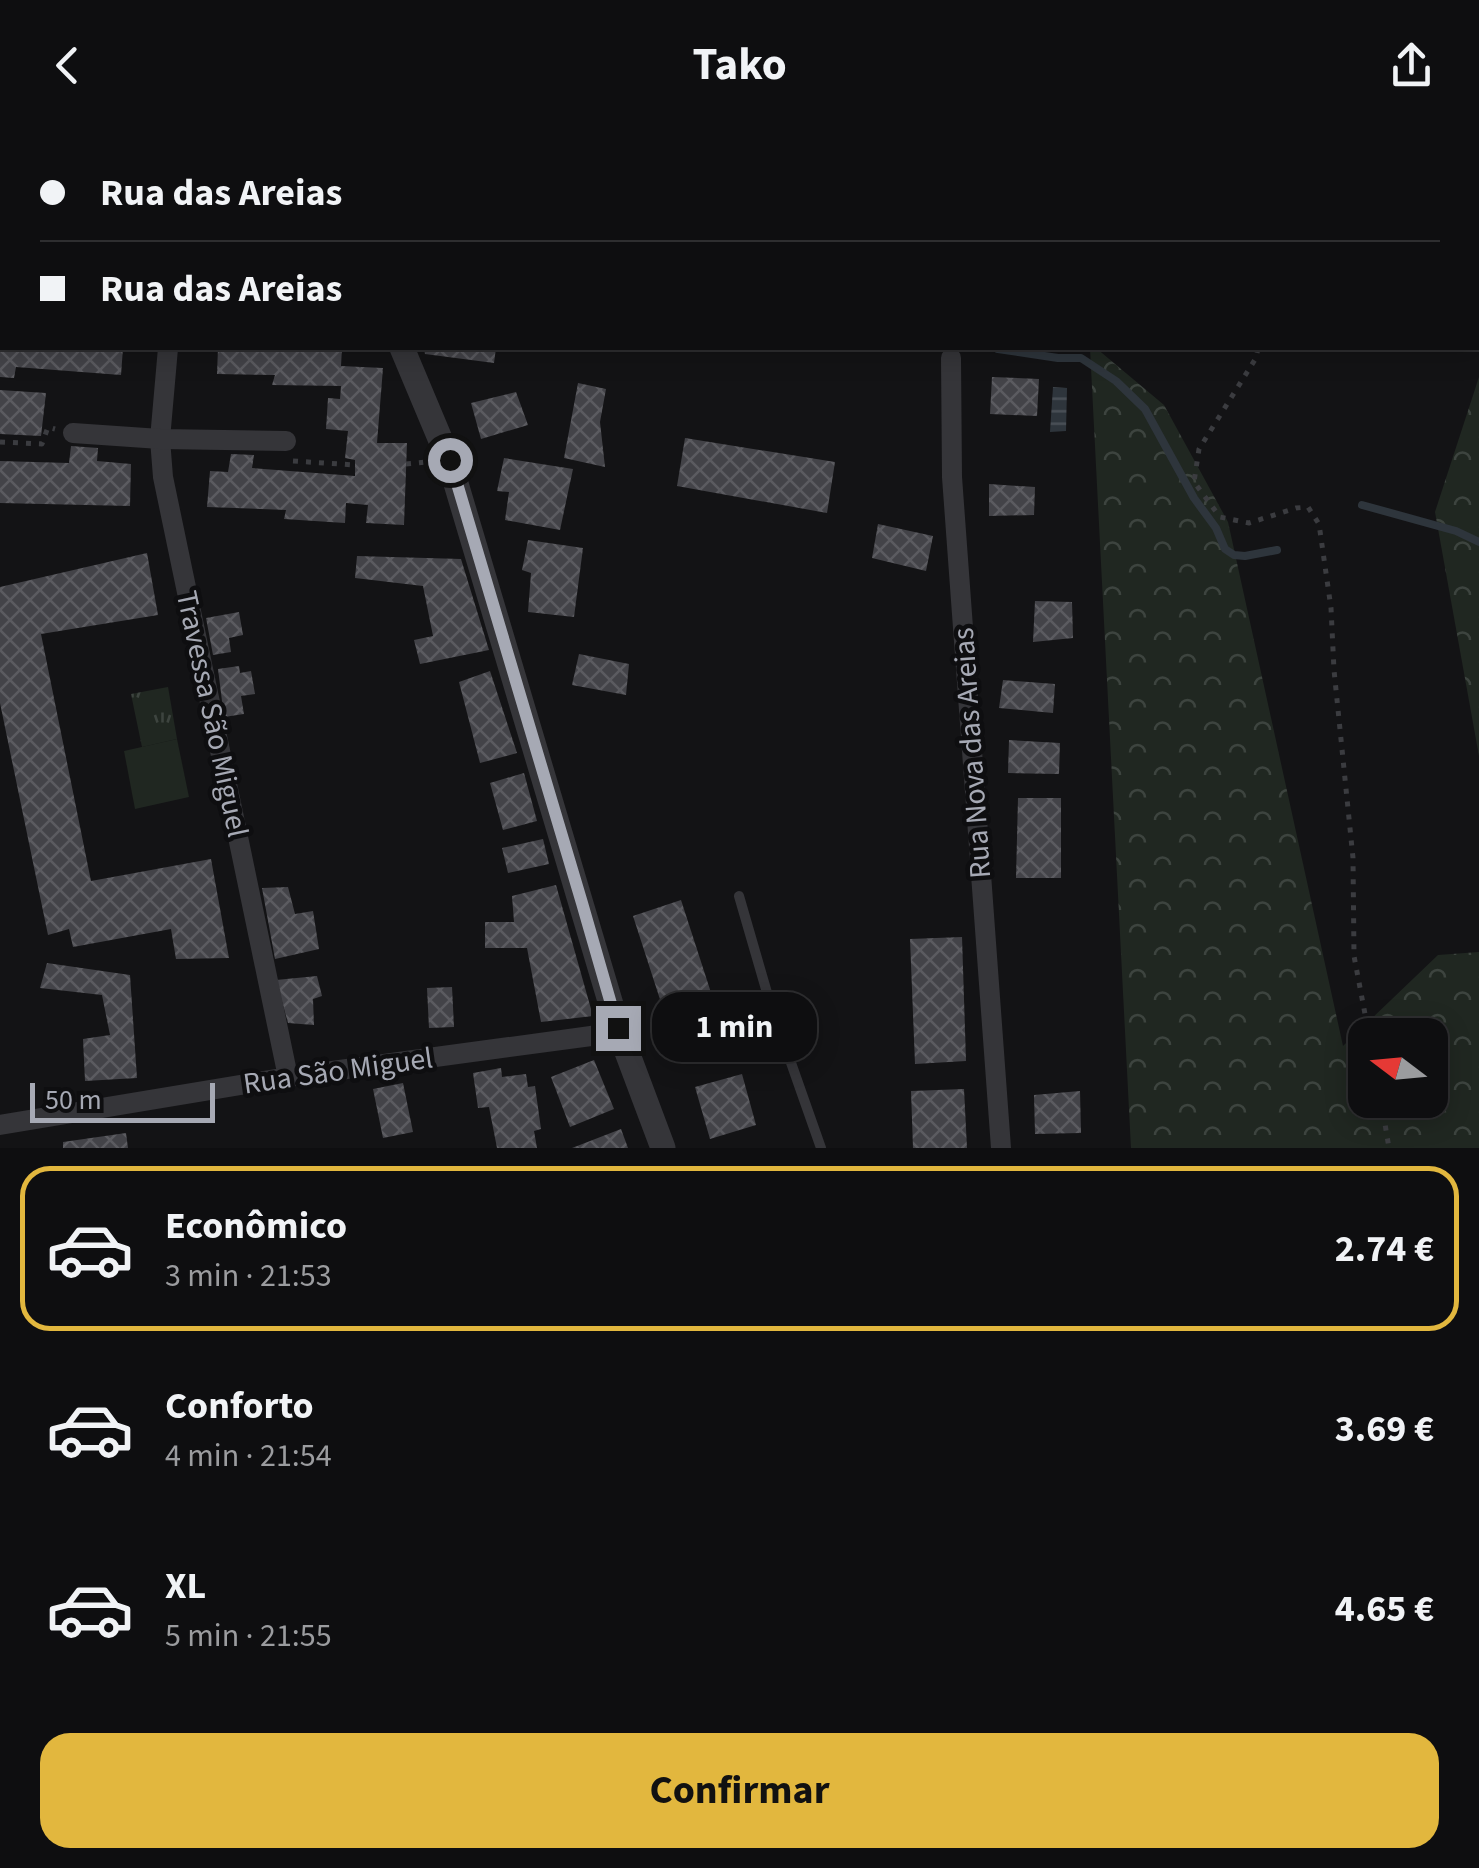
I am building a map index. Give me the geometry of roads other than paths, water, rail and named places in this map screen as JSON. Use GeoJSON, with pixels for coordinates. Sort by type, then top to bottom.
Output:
{"type":"FeatureCollection","features":[{"type":"Feature","properties":{"kind":"street","name":"Travessa São Miguel"},"geometry":{"type":"LineString","coordinates":[[168,350],[160,439],[163,478],[288,1077]]}},
{"type":"Feature","properties":{"kind":"street"},"geometry":{"type":"LineString","coordinates":[[391,350],[419,384]]}},
{"type":"Feature","properties":{"kind":"street"},"geometry":{"type":"LineString","coordinates":[[403,350],[450,460],[618,1028],[663,1148]]}},
{"type":"Feature","properties":{"kind":"street","name":"Rua Nova das Areias"},"geometry":{"type":"LineString","coordinates":[[951,358],[952,476],[1000,1148]]}},
{"type":"Feature","properties":{"kind":"street"},"geometry":{"type":"LineString","coordinates":[[73,433],[286,441]]}},
{"type":"Feature","properties":{"kind":"street","name":"Rua São Miguel"},"geometry":{"type":"LineString","coordinates":[[0,1125],[288,1077],[590,1036],[618,1028]]}},
{"type":"Feature","properties":{"kind":"lane"},"geometry":{"type":"LineString","coordinates":[[739,896],[770,1003],[821,1148]]}},
{"type":"Feature","properties":{"kind":"waterway"},"geometry":{"type":"LineString","coordinates":[[1005,350],[1081,358],[1116,381],[1145,409],[1225,549],[1245,556],[1277,550]]}},
{"type":"Feature","properties":{"kind":"waterway"},"geometry":{"type":"LineString","coordinates":[[1362,505],[1456,531],[1479,542]]}}]}
